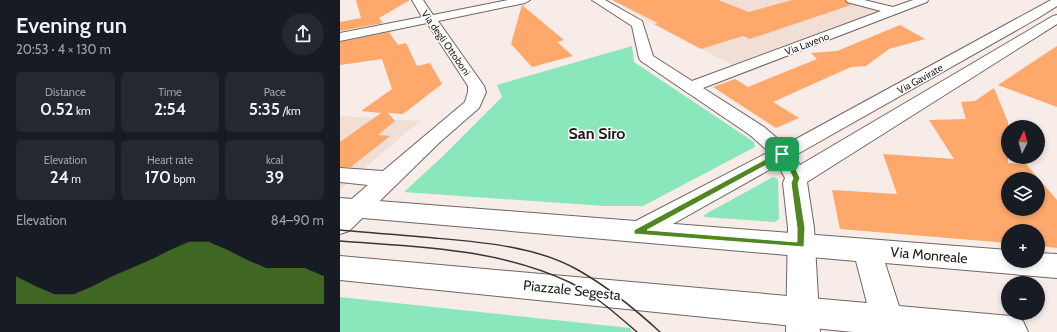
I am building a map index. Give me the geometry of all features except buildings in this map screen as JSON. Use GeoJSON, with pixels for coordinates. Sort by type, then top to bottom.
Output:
{"type":"FeatureCollection","features":[{"type":"Feature","properties":{"kind":"street","name":"Via degli Ottoboni"},"geometry":{"type":"LineString","coordinates":[[389,179],[472,104],[477,92],[476,86],[417,0]]}},
{"type":"Feature","properties":{"kind":"street"},"geometry":{"type":"LineString","coordinates":[[340,37],[525,0]]}},
{"type":"Feature","properties":{"kind":"street"},"geometry":{"type":"LineString","coordinates":[[597,0],[638,24],[646,58],[757,131],[771,142],[790,165],[796,178],[795,183],[801,228],[803,322],[888,320],[1011,332]]}},
{"type":"Feature","properties":{"kind":"street"},"geometry":{"type":"LineString","coordinates":[[851,0],[893,11]]}},
{"type":"Feature","properties":{"kind":"street","name":"Via Laveno"},"geometry":{"type":"LineString","coordinates":[[691,87],[923,0]]}},
{"type":"Feature","properties":{"kind":"street","name":"Via Gavirate"},"geometry":{"type":"LineString","coordinates":[[782,154],[1035,8],[1056,10]]}},
{"type":"Feature","properties":{"kind":"street","name":"Via Gavirate"},"geometry":{"type":"LineString","coordinates":[[796,178],[1056,10]]}},
{"type":"Feature","properties":{"kind":"street"},"geometry":{"type":"LineString","coordinates":[[637,232],[782,154]]}},
{"type":"Feature","properties":{"kind":"street"},"geometry":{"type":"LineString","coordinates":[[341,176],[389,179]]}},
{"type":"Feature","properties":{"kind":"street"},"geometry":{"type":"LineString","coordinates":[[346,213],[389,179]]}},
{"type":"Feature","properties":{"kind":"street"},"geometry":{"type":"LineString","coordinates":[[346,213],[637,232],[801,245]]}},
{"type":"Feature","properties":{"kind":"street","name":"Via Monreale"},"geometry":{"type":"LineString","coordinates":[[801,245],[1057,266]]}},
{"type":"Feature","properties":{"kind":"street"},"geometry":{"type":"LineString","coordinates":[[866,250],[888,320]]}},
{"type":"Feature","properties":{"kind":"street","name":"Piazzale Segesta"},"geometry":{"type":"LineString","coordinates":[[340,268],[803,322]]}},
{"type":"Feature","properties":{"kind":"shaded area"},"geometry":{"type":"Polygon","coordinates":[[[618,0],[843,0],[881,10],[732,65],[654,24],[621,5],[618,0]]]}},
{"type":"Feature","properties":{"kind":"shaded area"},"geometry":{"type":"Polygon","coordinates":[[[340,116],[420,121],[340,189],[340,116]]]}},
{"type":"Feature","properties":{"kind":"green space"},"geometry":{"type":"Polygon","coordinates":[[[632,46],[634,62],[754,142],[755,147],[643,206],[604,206],[404,192],[443,156],[502,97],[497,85],[632,46]]]}},
{"type":"Feature","properties":{"kind":"green space"},"geometry":{"type":"Polygon","coordinates":[[[773,177],[778,179],[779,219],[775,222],[705,217],[704,215],[773,177]]]}},
{"type":"Feature","properties":{"kind":"green space"},"geometry":{"type":"Polygon","coordinates":[[[340,297],[630,328],[632,332],[340,332],[340,297]]]}},
{"type":"Feature","properties":{"kind":"tram line"},"geometry":{"type":"LineString","coordinates":[[340,230],[508,246],[544,255],[578,270],[611,291],[660,332]]}},
{"type":"Feature","properties":{"kind":"tram line"},"geometry":{"type":"LineString","coordinates":[[340,241],[456,251],[514,262],[569,282],[587,292],[637,332]]}},
{"type":"Feature","properties":{"kind":"district","name":"San Siro"},"geometry":{"type":"Point","coordinates":[597,133]}},
{"type":"Feature","properties":{"kind":"route"},"geometry":{"type":"LineString","coordinates":[[782,154],[790,165],[796,178],[795,183],[801,228],[801,245],[637,232],[666,215],[782,154]]}}]}
